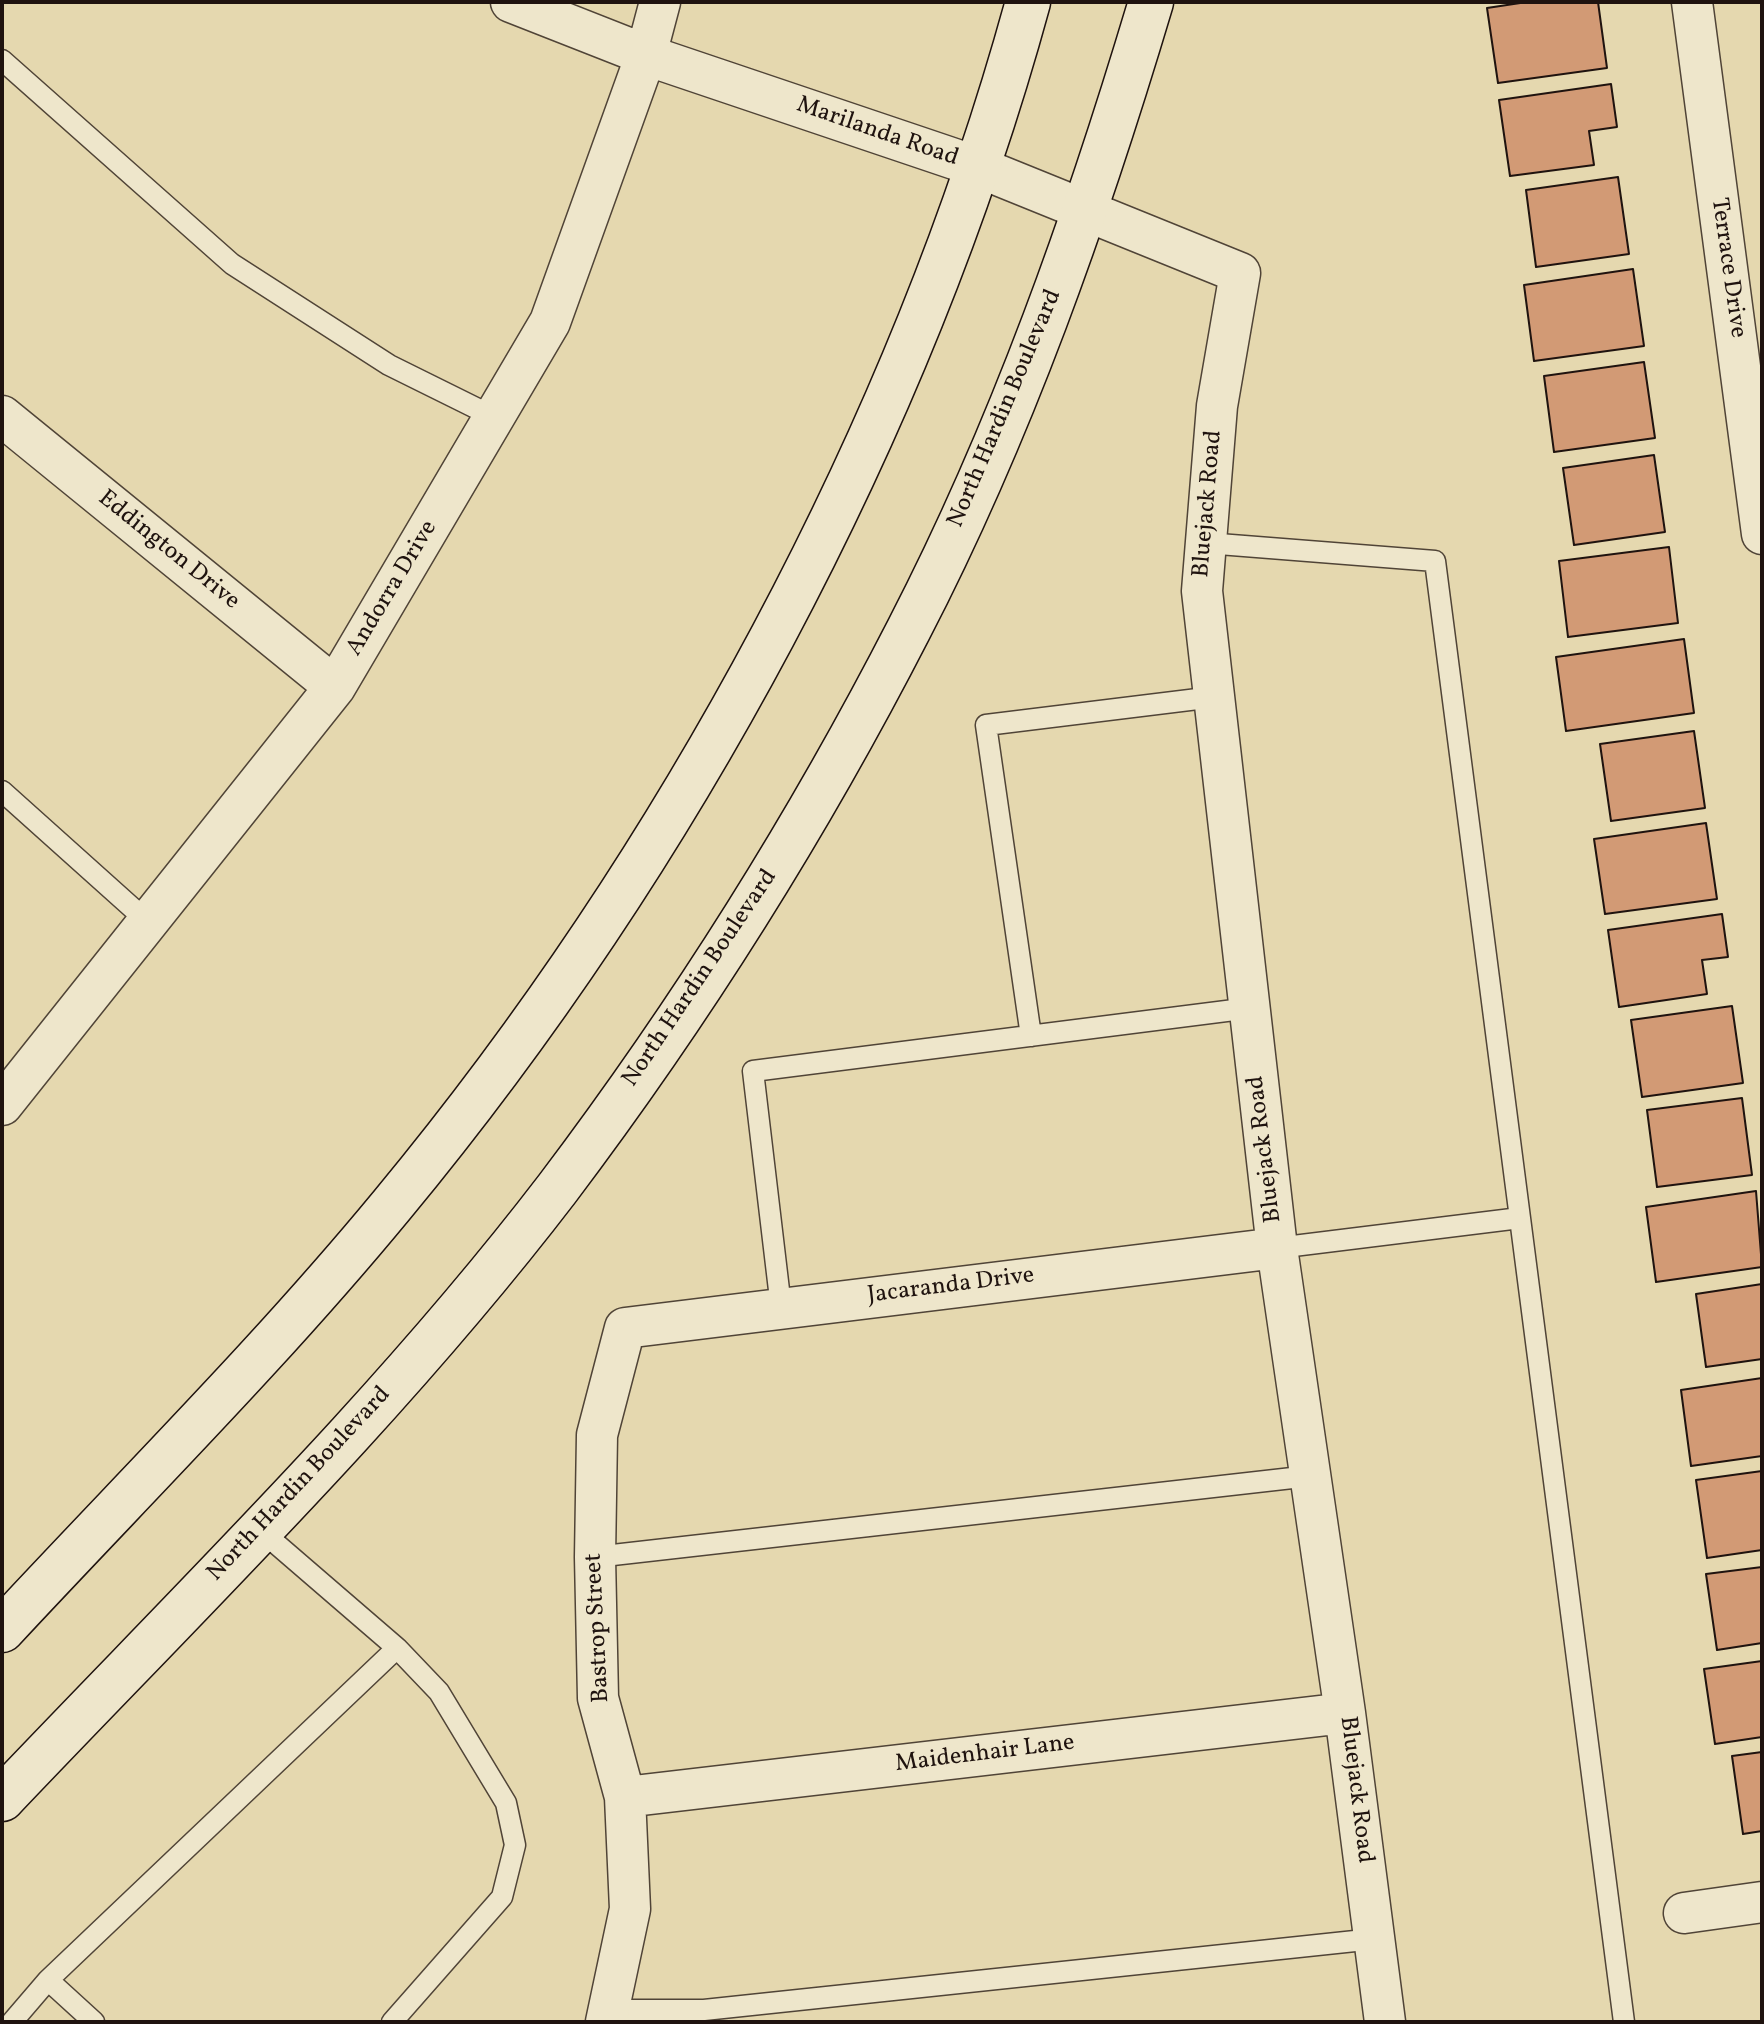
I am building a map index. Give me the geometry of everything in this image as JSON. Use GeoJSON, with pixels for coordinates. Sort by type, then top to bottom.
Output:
{"type":"FeatureCollection","features":[{"type":"Feature","properties":{"kind":"main road"},"geometry":{"type":"LineString","coordinates":[[2,1630],[315,1296],[500,1068],[630,877],[779,622],[853,474],[978,167],[1028,2]]}},
{"type":"Feature","properties":{"kind":"main road","name":"North Hardin Boulevard"},"geometry":{"type":"LineString","coordinates":[[2,1799],[406,1372],[557,1188],[733,938],[798,832],[911,625],[1020,383],[1085,209],[1151,2]]}},
{"type":"Feature","properties":{"kind":"street","name":"Marilanda Road"},"geometry":{"type":"LineString","coordinates":[[511,2],[646,55],[978,167],[1240,273]]}},
{"type":"Feature","properties":{"kind":"street","name":"Andorra Drive"},"geometry":{"type":"LineString","coordinates":[[2,1105],[335,687],[550,322],[646,55],[660,2]]}},
{"type":"Feature","properties":{"kind":"street","name":"Terrace Drive"},"geometry":{"type":"LineString","coordinates":[[1692,2],[1762,534]]}},
{"type":"Feature","properties":{"kind":"street","name":"Bluejack Road"},"geometry":{"type":"LineString","coordinates":[[1240,273],[1217,406],[1202,591],[1277,1248],[1345,1713],[1385,2022]]}},
{"type":"Feature","properties":{"kind":"street","name":"Eddington Drive"},"geometry":{"type":"LineString","coordinates":[[2,416],[335,687]]}},
{"type":"Feature","properties":{"kind":"street","name":"Jacaranda Drive"},"geometry":{"type":"LineString","coordinates":[[625,1328],[1277,1248]]}},
{"type":"Feature","properties":{"kind":"street","name":"Bastrop Street"},"geometry":{"type":"LineString","coordinates":[[608,2016],[630,1909],[625,1797],[598,1698],[595,1557],[597,1435],[625,1328]]}},
{"type":"Feature","properties":{"kind":"street","name":"Maidenhair Lane"},"geometry":{"type":"LineString","coordinates":[[625,1797],[1345,1713]]}},
{"type":"Feature","properties":{"kind":"street"},"geometry":{"type":"LineString","coordinates":[[1684,1913],[1762,1902]]}},
{"type":"Feature","properties":{"kind":"lane"},"geometry":{"type":"LineString","coordinates":[[2,60],[232,264],[389,365],[494,417]]}},
{"type":"Feature","properties":{"kind":"lane"},"geometry":{"type":"LineString","coordinates":[[1206,543],[1435,561],[1624,2022]]}},
{"type":"Feature","properties":{"kind":"lane"},"geometry":{"type":"LineString","coordinates":[[1031,1036],[986,725],[1214,697]]}},
{"type":"Feature","properties":{"kind":"lane"},"geometry":{"type":"LineString","coordinates":[[2,791],[148,922]]}},
{"type":"Feature","properties":{"kind":"lane"},"geometry":{"type":"LineString","coordinates":[[781,1307],[753,1071],[1250,1008]]}},
{"type":"Feature","properties":{"kind":"lane"},"geometry":{"type":"LineString","coordinates":[[1277,1248],[1520,1218]]}},
{"type":"Feature","properties":{"kind":"lane"},"geometry":{"type":"LineString","coordinates":[[595,1557],[1310,1476]]}},
{"type":"Feature","properties":{"kind":"lane"},"geometry":{"type":"LineString","coordinates":[[259,1529],[397,1648],[439,1692],[506,1803],[515,1845],[502,1897],[392,2022]]}},
{"type":"Feature","properties":{"kind":"lane"},"geometry":{"type":"LineString","coordinates":[[12,2022],[48,1980],[397,1648]]}},
{"type":"Feature","properties":{"kind":"lane"},"geometry":{"type":"LineString","coordinates":[[608,2016],[704,2010],[1374,1939]]}},
{"type":"Feature","properties":{"kind":"lane"},"geometry":{"type":"LineString","coordinates":[[48,1980],[94,2022]]}},
{"type":"Feature","properties":{"kind":"building"},"geometry":{"type":"Polygon","coordinates":[[[1527,2],[1598,2],[1607,68],[1498,83],[1487,8],[1527,2]]]}},
{"type":"Feature","properties":{"kind":"building"},"geometry":{"type":"Polygon","coordinates":[[[1611,84],[1617,127],[1589,131],[1594,165],[1510,176],[1499,100],[1611,84]]]}},
{"type":"Feature","properties":{"kind":"building"},"geometry":{"type":"Polygon","coordinates":[[[1618,177],[1629,254],[1536,267],[1526,190],[1618,177]]]}},
{"type":"Feature","properties":{"kind":"building"},"geometry":{"type":"Polygon","coordinates":[[[1633,269],[1644,346],[1534,361],[1524,285],[1633,269]]]}},
{"type":"Feature","properties":{"kind":"building"},"geometry":{"type":"Polygon","coordinates":[[[1644,362],[1655,438],[1554,452],[1544,376],[1644,362]]]}},
{"type":"Feature","properties":{"kind":"building"},"geometry":{"type":"Polygon","coordinates":[[[1654,455],[1665,532],[1574,545],[1563,468],[1654,455]]]}},
{"type":"Feature","properties":{"kind":"building"},"geometry":{"type":"Polygon","coordinates":[[[1669,547],[1678,623],[1568,637],[1559,561],[1669,547]]]}},
{"type":"Feature","properties":{"kind":"building"},"geometry":{"type":"Polygon","coordinates":[[[1684,639],[1694,713],[1566,731],[1556,657],[1684,639]]]}},
{"type":"Feature","properties":{"kind":"building"},"geometry":{"type":"Polygon","coordinates":[[[1694,731],[1705,808],[1611,821],[1600,744],[1694,731]]]}},
{"type":"Feature","properties":{"kind":"building"},"geometry":{"type":"Polygon","coordinates":[[[1706,823],[1717,899],[1605,914],[1594,839],[1706,823]]]}},
{"type":"Feature","properties":{"kind":"building"},"geometry":{"type":"Polygon","coordinates":[[[1722,914],[1728,957],[1702,960],[1707,994],[1619,1007],[1608,930],[1722,914]]]}},
{"type":"Feature","properties":{"kind":"building"},"geometry":{"type":"Polygon","coordinates":[[[1732,1006],[1743,1083],[1642,1097],[1631,1020],[1732,1006]]]}},
{"type":"Feature","properties":{"kind":"building"},"geometry":{"type":"Polygon","coordinates":[[[1742,1098],[1752,1175],[1657,1187],[1647,1110],[1742,1098]]]}},
{"type":"Feature","properties":{"kind":"building"},"geometry":{"type":"Polygon","coordinates":[[[1756,1191],[1762,1267],[1656,1282],[1646,1207],[1756,1191]]]}},
{"type":"Feature","properties":{"kind":"building"},"geometry":{"type":"Polygon","coordinates":[[[1762,1284],[1762,1359],[1706,1367],[1696,1294],[1762,1284]]]}},
{"type":"Feature","properties":{"kind":"building"},"geometry":{"type":"Polygon","coordinates":[[[1762,1378],[1762,1456],[1691,1466],[1681,1390],[1762,1378]]]}},
{"type":"Feature","properties":{"kind":"building"},"geometry":{"type":"Polygon","coordinates":[[[1762,1471],[1762,1550],[1707,1558],[1696,1480],[1762,1471]]]}},
{"type":"Feature","properties":{"kind":"building"},"geometry":{"type":"Polygon","coordinates":[[[1762,1567],[1762,1643],[1717,1650],[1706,1574],[1762,1567]]]}},
{"type":"Feature","properties":{"kind":"building"},"geometry":{"type":"Polygon","coordinates":[[[1762,1661],[1762,1737],[1715,1744],[1704,1669],[1762,1661]]]}},
{"type":"Feature","properties":{"kind":"building"},"geometry":{"type":"Polygon","coordinates":[[[1762,1752],[1762,1831],[1743,1834],[1732,1756],[1762,1752]]]}}]}
